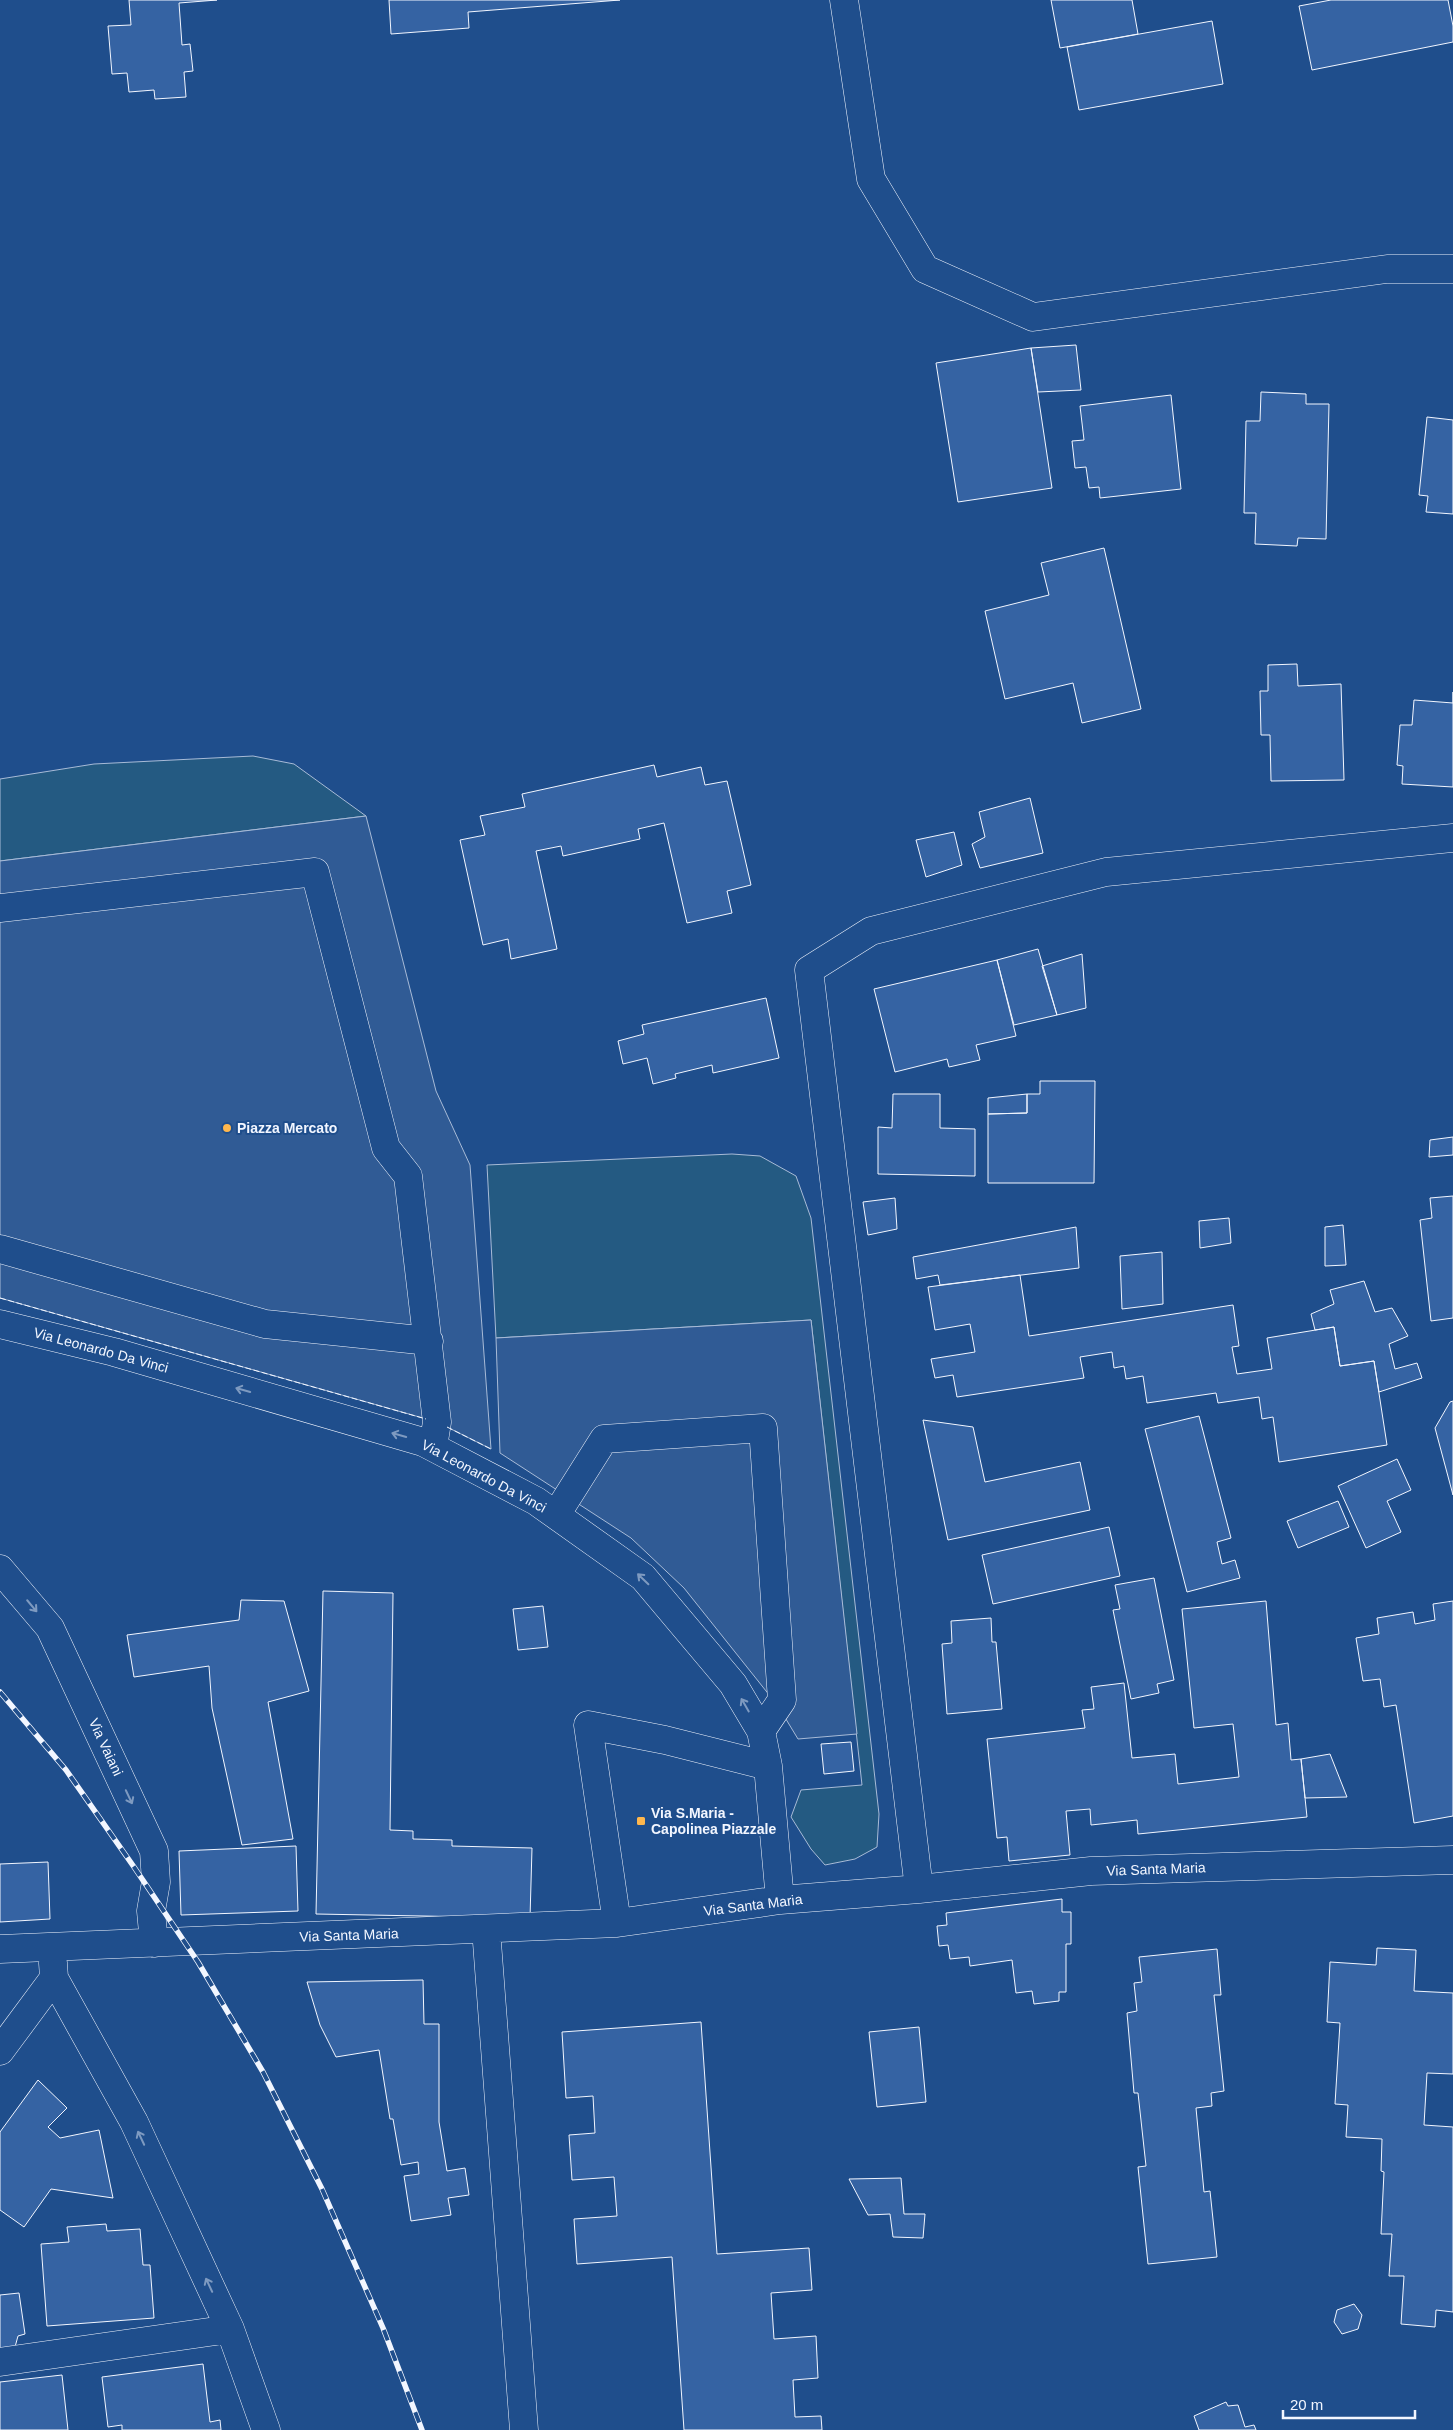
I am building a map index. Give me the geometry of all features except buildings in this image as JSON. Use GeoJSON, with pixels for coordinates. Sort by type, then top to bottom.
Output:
{"type":"FeatureCollection","features":[{"type":"Feature","properties":{"kind":"street"},"geometry":{"type":"LineString","coordinates":[[844,0],[870,180],[925,269],[934,273],[1033,316],[1387,269],[1453,269]]}},
{"type":"Feature","properties":{"kind":"street"},"geometry":{"type":"LineString","coordinates":[[919,1889],[809,970],[871,931],[1106,872],[1453,838]]}},
{"type":"Feature","properties":{"kind":"street"},"geometry":{"type":"LineString","coordinates":[[0,908],[315,872],[386,1148],[408,1176],[429,1341],[437,1422],[433,1447]]}},
{"type":"Feature","properties":{"kind":"street"},"geometry":{"type":"LineString","coordinates":[[0,1249],[265,1324],[429,1341]]}},
{"type":"Feature","properties":{"kind":"street","name":"Via Leonardo Da Vinci"},"geometry":{"type":"LineString","coordinates":[[0,1324],[123,1355],[413,1439],[433,1447],[536,1501],[643,1577],[734,1684],[761,1731],[768,1766],[780,1900]]}},
{"type":"Feature","properties":{"kind":"street"},"geometry":{"type":"LineString","coordinates":[[556,1515],[604,1439],[763,1428],[782,1700],[761,1731]]}},
{"type":"Feature","properties":{"kind":"street","name":"Via Vaiani"},"geometry":{"type":"LineString","coordinates":[[0,1569],[50,1628],[154,1851],[156,1882],[151,1911],[154,1943]]}},
{"type":"Feature","properties":{"kind":"street"},"geometry":{"type":"LineString","coordinates":[[617,1923],[588,1725],[665,1740],[768,1766]]}},
{"type":"Feature","properties":{"kind":"street","name":"Via Santa Maria"},"geometry":{"type":"LineString","coordinates":[[0,1949],[617,1923],[780,1900],[919,1889],[1091,1871],[1453,1860]]}},
{"type":"Feature","properties":{"kind":"street"},"geometry":{"type":"LineString","coordinates":[[486,1929],[524,2430]]}},
{"type":"Feature","properties":{"kind":"street"},"geometry":{"type":"LineString","coordinates":[[52,1946],[54,1978],[134,2122],[230,2330],[266,2430]]}},
{"type":"Feature","properties":{"kind":"street"},"geometry":{"type":"LineString","coordinates":[[0,2051],[54,1978]]}},
{"type":"Feature","properties":{"kind":"street"},"geometry":{"type":"LineString","coordinates":[[0,2362],[230,2330]]}},
{"type":"Feature","properties":{"kind":"shaded area"},"geometry":{"type":"Polygon","coordinates":[[[253,756],[294,764],[366,816],[0,861],[0,779],[94,764],[253,756]]]}},
{"type":"Feature","properties":{"kind":"shaded area","name":"Piazza Mercato"},"geometry":{"type":"Polygon","coordinates":[[[366,816],[436,1091],[470,1165],[491,1449],[437,1422],[0,1298],[0,861],[366,816]]]}},
{"type":"Feature","properties":{"kind":"shaded area"},"geometry":{"type":"Polygon","coordinates":[[[732,1154],[760,1156],[796,1176],[811,1218],[879,1814],[877,1847],[855,1859],[825,1865],[811,1849],[791,1817],[801,1790],[862,1785],[811,1320],[496,1338],[487,1165],[732,1154]]]}},
{"type":"Feature","properties":{"kind":"shaded area"},"geometry":{"type":"Polygon","coordinates":[[[811,1320],[857,1734],[798,1739],[778,1706],[684,1588],[631,1538],[500,1453],[496,1338],[811,1320]]]}},
{"type":"Feature","properties":{"kind":"railway"},"geometry":{"type":"LineString","coordinates":[[0,1692],[66,1770],[134,1867],[198,1962],[263,2072],[322,2189],[383,2328],[422,2430]]}},
{"type":"Feature","properties":{"kind":"fence"},"geometry":{"type":"LineString","coordinates":[[0,1298],[426,1419]]}},
{"type":"Feature","properties":{"kind":"fence"},"geometry":{"type":"LineString","coordinates":[[447,1427],[491,1449]]}},
{"type":"Feature","properties":{"kind":"place","name":"Piazza Mercato"},"geometry":{"type":"Point","coordinates":[227,1128]}},
{"type":"Feature","properties":{"kind":"place","name":"Via S.Maria - Capolinea Piazzale"},"geometry":{"type":"Point","coordinates":[641,1821]}}]}
